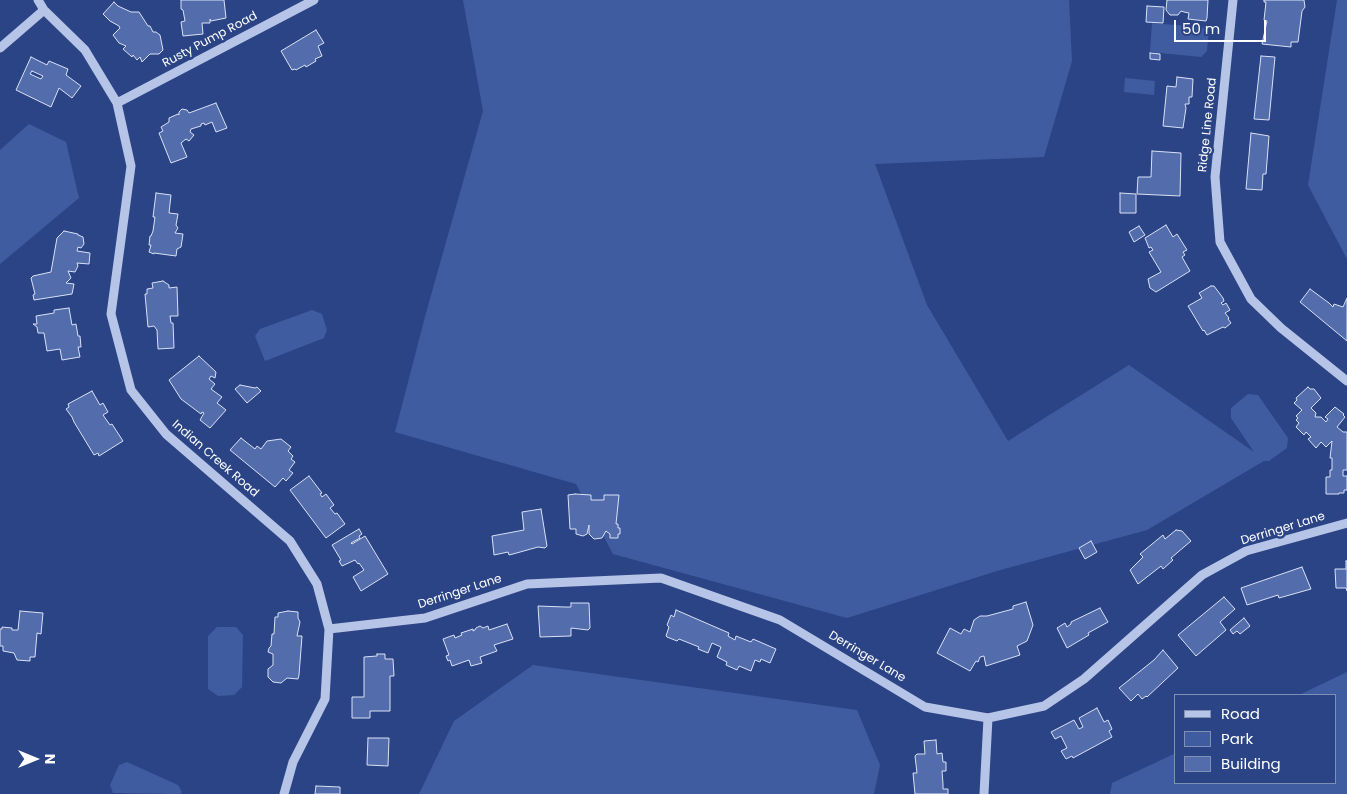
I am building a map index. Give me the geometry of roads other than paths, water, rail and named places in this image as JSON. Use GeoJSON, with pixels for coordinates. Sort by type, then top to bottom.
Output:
{"type":"FeatureCollection","features":[{"type":"Feature","properties":{"kind":"street","name":"Indian Creek Road"},"geometry":{"type":"LineString","coordinates":[[38,0],[44,10],[85,50],[117,103],[131,166],[111,314],[131,390],[166,434],[290,541],[317,584],[329,629],[325,699],[293,762],[284,794]]}},
{"type":"Feature","properties":{"kind":"street","name":"Rusty Pump Road"},"geometry":{"type":"LineString","coordinates":[[117,103],[314,0]]}},
{"type":"Feature","properties":{"kind":"street","name":"Ridge Line Road"},"geometry":{"type":"LineString","coordinates":[[1234,0],[1215,177],[1220,242],[1251,299],[1281,328],[1347,381]]}},
{"type":"Feature","properties":{"kind":"street"},"geometry":{"type":"LineString","coordinates":[[0,48],[44,10]]}},
{"type":"Feature","properties":{"kind":"street","name":"Derringer Lane"},"geometry":{"type":"LineString","coordinates":[[329,629],[426,618],[527,584],[661,578],[780,620],[925,707],[988,718],[1044,706],[1084,679],[1202,575],[1246,552],[1347,522]]}},
{"type":"Feature","properties":{"kind":"street"},"geometry":{"type":"LineString","coordinates":[[984,794],[988,718]]}}]}
